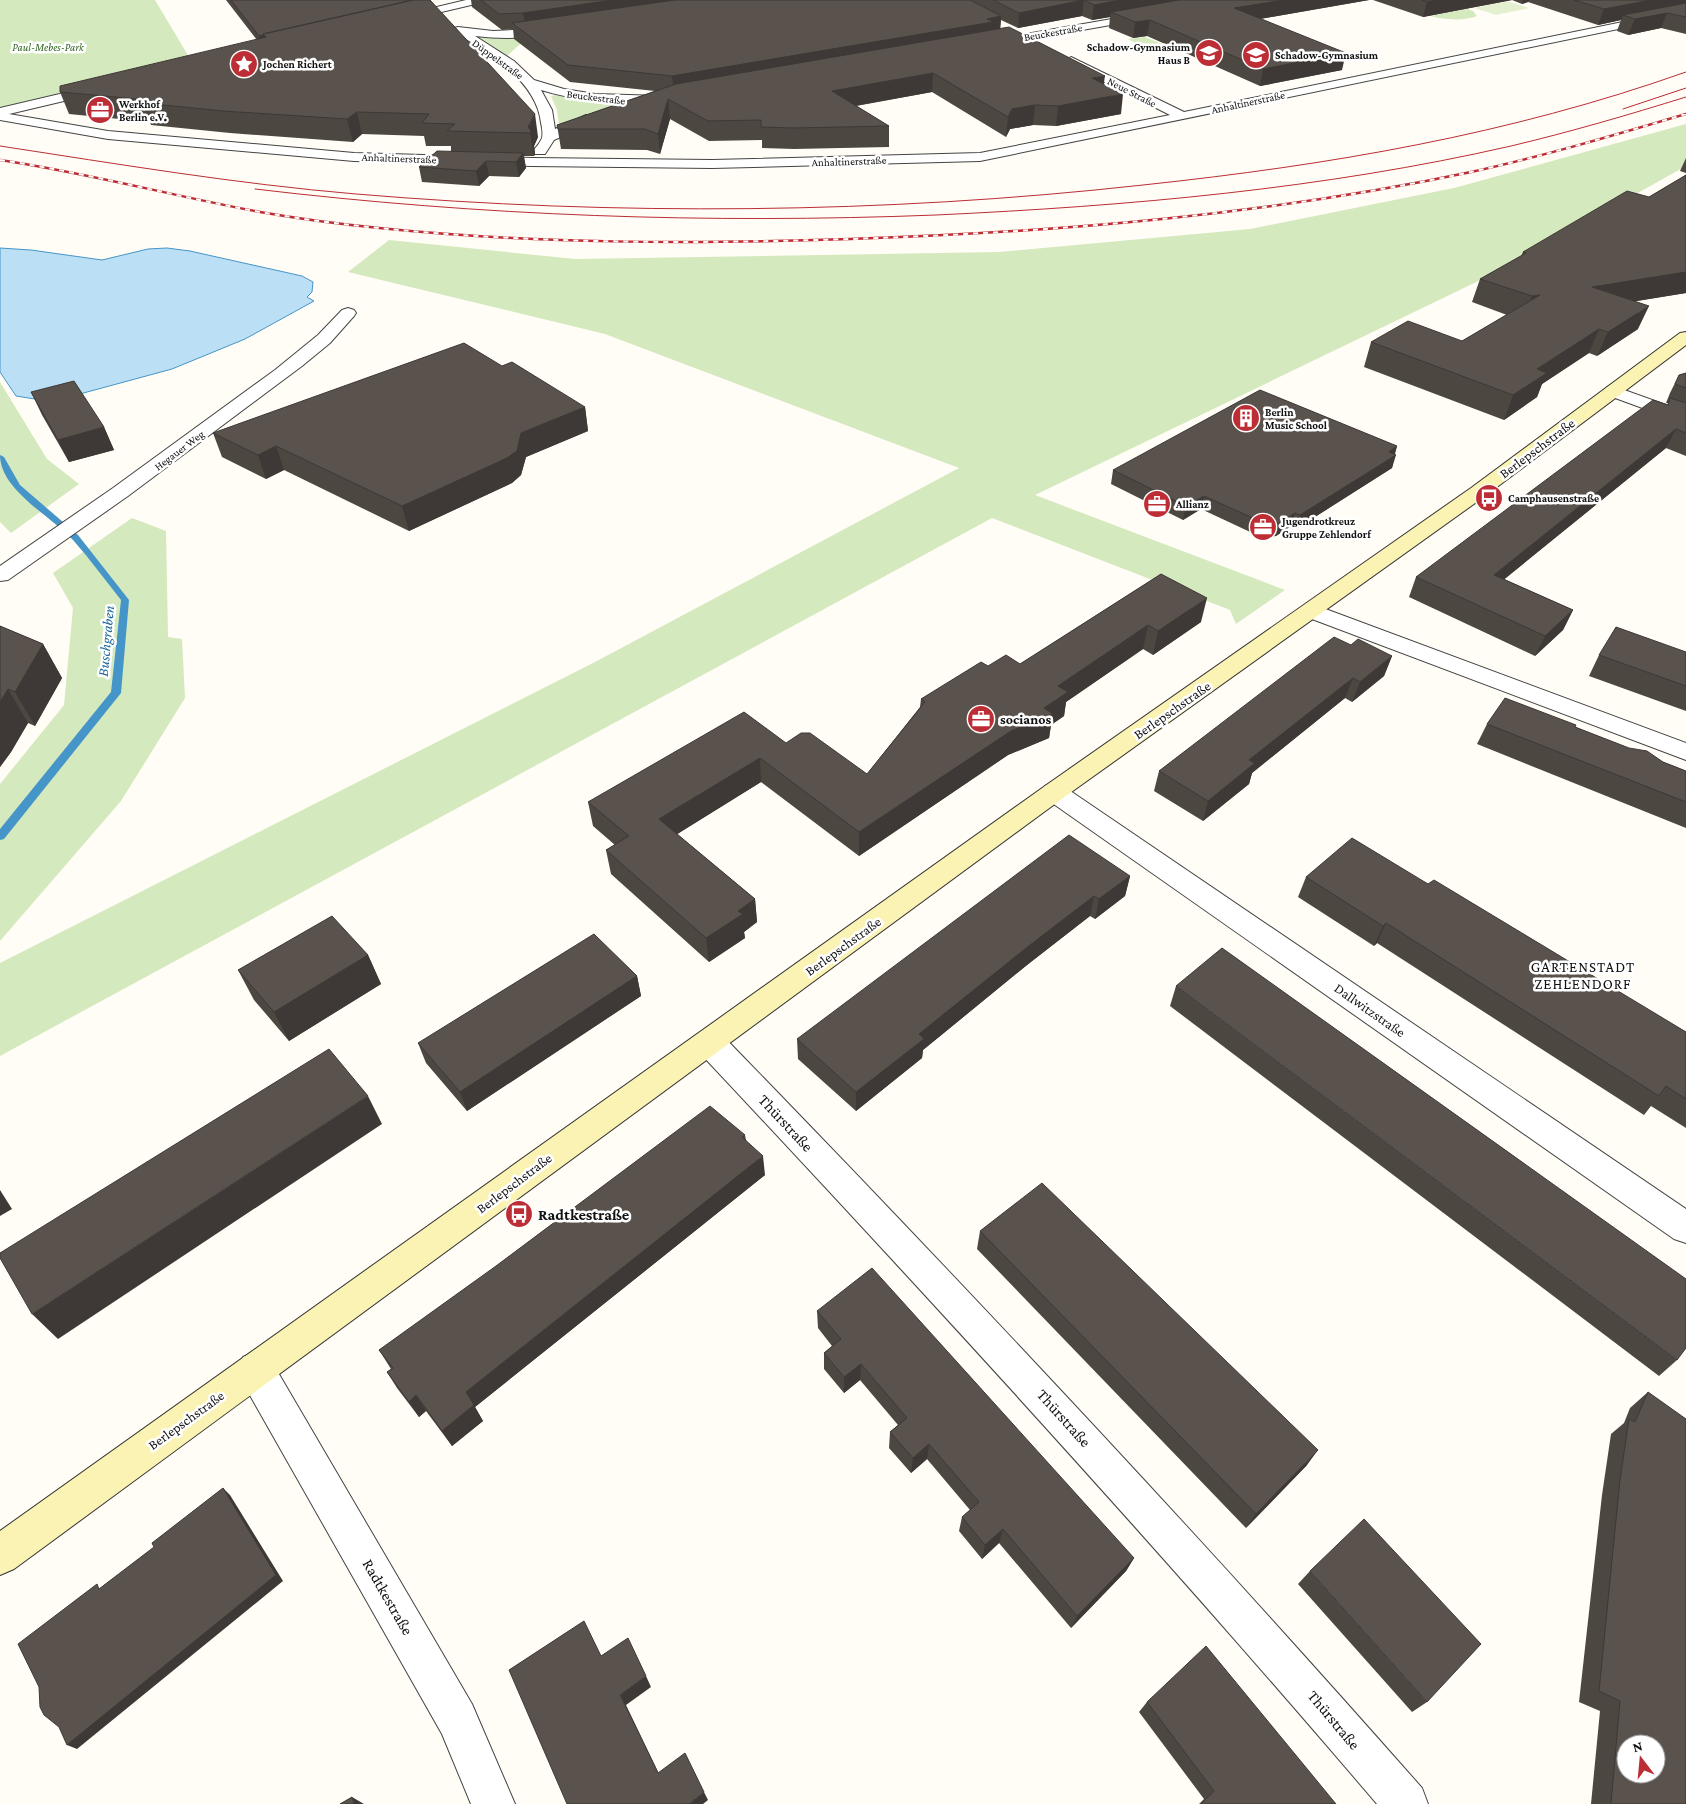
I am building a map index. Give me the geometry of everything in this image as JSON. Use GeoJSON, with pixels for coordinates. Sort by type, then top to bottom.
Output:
{"type":"FeatureCollection","features":[{"type":"Feature","properties":{"kind":"street"},"geometry":{"type":"LineString","coordinates":[[387,22],[480,0]]}},
{"type":"Feature","properties":{"kind":"street","name":"Düppelstraße"},"geometry":{"type":"LineString","coordinates":[[422,4],[511,66],[532,83],[544,107],[549,137]]}},
{"type":"Feature","properties":{"kind":"street","name":"Anhaltinerstraße"},"geometry":{"type":"LineString","coordinates":[[0,116],[108,135],[354,156],[532,162],[762,164],[980,156],[1002,154],[1686,12]]}},
{"type":"Feature","properties":{"kind":"street","name":"Beuckestraße"},"geometry":{"type":"LineString","coordinates":[[983,44],[1158,14]]}},
{"type":"Feature","properties":{"kind":"street"},"geometry":{"type":"LineString","coordinates":[[451,25],[479,35],[561,30],[529,44]]}},
{"type":"Feature","properties":{"kind":"street"},"geometry":{"type":"LineString","coordinates":[[1007,29],[1041,46]]}},
{"type":"Feature","properties":{"kind":"street"},"geometry":{"type":"LineString","coordinates":[[511,66],[518,52]]}},
{"type":"Feature","properties":{"kind":"street","name":"Neue Straße"},"geometry":{"type":"LineString","coordinates":[[1057,54],[1181,116]]}},
{"type":"Feature","properties":{"kind":"street","name":"Beuckestraße"},"geometry":{"type":"LineString","coordinates":[[532,83],[559,93],[599,99],[634,102],[667,99],[604,114],[549,137]]}},
{"type":"Feature","properties":{"kind":"street"},"geometry":{"type":"LineString","coordinates":[[0,112],[112,86]]}},
{"type":"Feature","properties":{"kind":"street"},"geometry":{"type":"LineString","coordinates":[[532,162],[549,137]]}},
{"type":"Feature","properties":{"kind":"street","name":"Hegauer Weg"},"geometry":{"type":"LineString","coordinates":[[0,575],[96,511],[296,362],[337,326],[348,313]]}},
{"type":"Feature","properties":{"kind":"street","name":"Berlepschstraße"},"geometry":{"type":"LineString","coordinates":[[0,1555],[710,1043],[1054,792],[1478,492],[1686,337]]}},
{"type":"Feature","properties":{"kind":"street"},"geometry":{"type":"LineString","coordinates":[[1613,391],[1686,418]]}},
{"type":"Feature","properties":{"kind":"street"},"geometry":{"type":"LineString","coordinates":[[1312,611],[1686,752]]}},
{"type":"Feature","properties":{"kind":"street","name":"Dallwitzstraße"},"geometry":{"type":"LineString","coordinates":[[1054,792],[1686,1228]]}},
{"type":"Feature","properties":{"kind":"street","name":"Thürstraße"},"geometry":{"type":"LineString","coordinates":[[710,1043],[1043,1394],[1294,1673],[1406,1804]]}},
{"type":"Feature","properties":{"kind":"street","name":"Radtkestraße"},"geometry":{"type":"LineString","coordinates":[[256,1370],[457,1719],[493,1804]]}},
{"type":"Feature","properties":{"kind":"green space","name":"Paul-Mebes-Park"},"geometry":{"type":"Polygon","coordinates":[[[0,0],[155,0],[189,57],[176,65],[0,108],[0,0]]]}},
{"type":"Feature","properties":{"kind":"green space"},"geometry":{"type":"Polygon","coordinates":[[[1507,1],[1529,8],[1496,15],[1474,8],[1507,1]]]}},
{"type":"Feature","properties":{"kind":"green space"},"geometry":{"type":"Polygon","coordinates":[[[1467,9],[1473,11],[1477,16],[1466,19],[1454,19],[1431,16],[1467,9]]]}},
{"type":"Feature","properties":{"kind":"green space"},"geometry":{"type":"Polygon","coordinates":[[[537,36],[519,45],[507,56],[478,37],[537,36]]]}},
{"type":"Feature","properties":{"kind":"green space"},"geometry":{"type":"Polygon","coordinates":[[[1145,37],[1167,46],[1146,48],[1128,39],[1145,37]]]}},
{"type":"Feature","properties":{"kind":"green space"},"geometry":{"type":"Polygon","coordinates":[[[555,95],[577,100],[622,103],[559,125],[557,110],[551,96],[555,95]]]}},
{"type":"Feature","properties":{"kind":"green space"},"geometry":{"type":"Polygon","coordinates":[[[1686,124],[1686,166],[1493,274],[1035,495],[1285,590],[1236,624],[1230,610],[992,518],[0,1056],[0,963],[595,662],[959,468],[605,334],[348,272],[389,240],[575,259],[999,252],[1250,229],[1454,188],[1686,124]]]}},
{"type":"Feature","properties":{"kind":"green space"},"geometry":{"type":"Polygon","coordinates":[[[0,382],[47,459],[79,484],[11,533],[0,522],[0,382]]]}},
{"type":"Feature","properties":{"kind":"green space"},"geometry":{"type":"Polygon","coordinates":[[[132,518],[166,531],[168,637],[182,639],[185,698],[121,801],[0,941],[0,784],[64,705],[73,608],[53,573],[132,518]]]}},
{"type":"Feature","properties":{"kind":"water"},"geometry":{"type":"Polygon","coordinates":[[[0,248],[31,250],[102,260],[148,249],[167,248],[190,251],[302,276],[313,282],[312,292],[307,297],[314,301],[245,339],[172,369],[65,398],[41,400],[16,396],[0,372],[0,248]]]}},
{"type":"Feature","properties":{"kind":"building"},"geometry":{"type":"Polygon","coordinates":[[[231,0],[413,0],[259,36],[231,0]]]}},
{"type":"Feature","properties":{"kind":"building"},"geometry":{"type":"Polygon","coordinates":[[[413,0],[430,0],[535,114],[528,127],[531,131],[530,133],[447,131],[455,124],[422,123],[429,114],[357,112],[347,119],[223,111],[143,103],[148,100],[60,92],[60,86],[266,37],[263,34],[413,0]]]}},
{"type":"Feature","properties":{"kind":"building"},"geometry":{"type":"Polygon","coordinates":[[[481,0],[613,0],[523,13],[499,14],[481,0]]]}},
{"type":"Feature","properties":{"kind":"building"},"geometry":{"type":"Polygon","coordinates":[[[675,0],[970,0],[1001,16],[987,19],[993,22],[672,76],[568,65],[512,23],[675,0]]]}},
{"type":"Feature","properties":{"kind":"building"},"geometry":{"type":"Polygon","coordinates":[[[993,0],[1084,0],[1019,13],[993,0]]]}},
{"type":"Feature","properties":{"kind":"building"},"geometry":{"type":"Polygon","coordinates":[[[1084,0],[1121,0],[1094,5],[1084,0]]]}},
{"type":"Feature","properties":{"kind":"building"},"geometry":{"type":"Polygon","coordinates":[[[1179,0],[1284,0],[1234,8],[1346,53],[1263,69],[1150,20],[1135,22],[1111,12],[1179,0]]]}},
{"type":"Feature","properties":{"kind":"building"},"geometry":{"type":"Polygon","coordinates":[[[1574,0],[1651,0],[1604,9],[1574,0]]]}},
{"type":"Feature","properties":{"kind":"building"},"geometry":{"type":"Polygon","coordinates":[[[1686,3],[1686,17],[1667,13],[1635,19],[1623,15],[1686,3]]]}},
{"type":"Feature","properties":{"kind":"building"},"geometry":{"type":"Polygon","coordinates":[[[1009,27],[1105,76],[1092,78],[1123,94],[1058,106],[1035,105],[1012,109],[1008,117],[933,73],[832,91],[889,126],[793,128],[761,127],[761,120],[708,121],[668,99],[658,134],[645,129],[558,129],[557,125],[676,84],[1009,27]]]}},
{"type":"Feature","properties":{"kind":"building"},"geometry":{"type":"Polygon","coordinates":[[[437,151],[523,153],[516,162],[486,161],[476,171],[419,167],[437,151]]]}},
{"type":"Feature","properties":{"kind":"building"},"geometry":{"type":"Polygon","coordinates":[[[1686,175],[1686,272],[1592,287],[1649,306],[1608,332],[1599,329],[1537,369],[1547,373],[1513,395],[1371,342],[1408,321],[1462,341],[1540,295],[1532,296],[1480,279],[1627,191],[1649,197],[1686,175]]]}},
{"type":"Feature","properties":{"kind":"building"},"geometry":{"type":"Polygon","coordinates":[[[464,343],[502,366],[512,362],[585,407],[521,433],[517,451],[507,458],[402,506],[276,446],[258,455],[213,433],[464,343]]]}},
{"type":"Feature","properties":{"kind":"building"},"geometry":{"type":"Polygon","coordinates":[[[1686,373],[1686,388],[1675,384],[1679,375],[1686,373]]]}},
{"type":"Feature","properties":{"kind":"building"},"geometry":{"type":"Polygon","coordinates":[[[74,381],[104,427],[58,440],[31,392],[74,381]]]}},
{"type":"Feature","properties":{"kind":"building"},"geometry":{"type":"Polygon","coordinates":[[[1260,390],[1397,446],[1389,452],[1396,455],[1300,515],[1295,513],[1280,523],[1266,524],[1204,496],[1186,506],[1113,470],[1260,390]]]}},
{"type":"Feature","properties":{"kind":"building"},"geometry":{"type":"Polygon","coordinates":[[[1670,398],[1686,403],[1686,433],[1676,429],[1494,575],[1573,610],[1545,636],[1416,577],[1653,400],[1668,405],[1670,398]]]}},
{"type":"Feature","properties":{"kind":"building"},"geometry":{"type":"Polygon","coordinates":[[[1161,574],[1207,598],[1158,631],[1148,625],[1058,686],[1068,692],[1044,708],[1053,714],[1011,731],[859,832],[760,758],[659,819],[755,899],[738,911],[743,914],[706,938],[606,850],[629,836],[588,802],[744,712],[786,743],[801,733],[810,733],[867,774],[925,702],[921,699],[981,662],[988,666],[1006,655],[1020,664],[1161,574]]]}},
{"type":"Feature","properties":{"kind":"building"},"geometry":{"type":"Polygon","coordinates":[[[0,626],[43,644],[15,692],[8,689],[0,702],[0,626]]]}},
{"type":"Feature","properties":{"kind":"building"},"geometry":{"type":"Polygon","coordinates":[[[1616,627],[1686,652],[1686,686],[1599,655],[1616,627]]]}},
{"type":"Feature","properties":{"kind":"building"},"geometry":{"type":"Polygon","coordinates":[[[1334,637],[1351,645],[1358,639],[1392,656],[1360,682],[1353,678],[1249,760],[1255,763],[1208,801],[1159,771],[1334,637]]]}},
{"type":"Feature","properties":{"kind":"building"},"geometry":{"type":"Polygon","coordinates":[[[1505,698],[1576,725],[1575,727],[1629,748],[1647,751],[1663,762],[1686,771],[1686,802],[1487,724],[1505,698]]]}},
{"type":"Feature","properties":{"kind":"building"},"geometry":{"type":"Polygon","coordinates":[[[1069,835],[1130,876],[1099,899],[1094,896],[1030,945],[919,1034],[924,1039],[856,1092],[797,1039],[1069,835]]]}},
{"type":"Feature","properties":{"kind":"building"},"geometry":{"type":"Polygon","coordinates":[[[1352,838],[1428,884],[1434,880],[1686,1032],[1686,1099],[1666,1086],[1659,1096],[1386,923],[1383,926],[1306,877],[1352,838]]]}},
{"type":"Feature","properties":{"kind":"building"},"geometry":{"type":"Polygon","coordinates":[[[332,916],[368,955],[274,1012],[238,970],[332,916]]]}},
{"type":"Feature","properties":{"kind":"building"},"geometry":{"type":"Polygon","coordinates":[[[594,934],[637,976],[460,1092],[418,1043],[594,934]]]}},
{"type":"Feature","properties":{"kind":"building"},"geometry":{"type":"Polygon","coordinates":[[[1222,948],[1686,1279],[1686,1348],[1677,1360],[1176,986],[1222,948]]]}},
{"type":"Feature","properties":{"kind":"building"},"geometry":{"type":"Polygon","coordinates":[[[329,1049],[368,1096],[32,1314],[0,1258],[0,1253],[329,1049]]]}},
{"type":"Feature","properties":{"kind":"building"},"geometry":{"type":"Polygon","coordinates":[[[710,1106],[745,1135],[742,1137],[763,1156],[466,1392],[474,1405],[442,1431],[416,1395],[409,1402],[387,1372],[393,1368],[379,1350],[496,1266],[710,1106]]]}},
{"type":"Feature","properties":{"kind":"building"},"geometry":{"type":"Polygon","coordinates":[[[1042,1183],[1318,1450],[1256,1514],[980,1231],[1042,1183]]]}},
{"type":"Feature","properties":{"kind":"building"},"geometry":{"type":"Polygon","coordinates":[[[872,1268],[1134,1558],[1077,1616],[1003,1529],[985,1545],[962,1517],[979,1502],[929,1444],[913,1458],[890,1432],[907,1418],[861,1364],[844,1377],[824,1353],[841,1339],[817,1311],[872,1268]]]}},
{"type":"Feature","properties":{"kind":"building"},"geometry":{"type":"Polygon","coordinates":[[[1648,1392],[1686,1419],[1686,1804],[1611,1804],[1616,1747],[1616,1784],[1666,1784],[1666,1734],[1617,1734],[1620,1701],[1599,1691],[1620,1480],[1629,1419],[1635,1422],[1648,1392]]]}},
{"type":"Feature","properties":{"kind":"building"},"geometry":{"type":"Polygon","coordinates":[[[223,1488],[276,1575],[67,1745],[59,1727],[44,1715],[40,1707],[39,1687],[18,1644],[97,1584],[99,1589],[154,1547],[152,1543],[223,1488]]]}},
{"type":"Feature","properties":{"kind":"building"},"geometry":{"type":"Polygon","coordinates":[[[1364,1519],[1481,1644],[1427,1702],[1310,1571],[1364,1519]]]}},
{"type":"Feature","properties":{"kind":"building"},"geometry":{"type":"Polygon","coordinates":[[[584,1621],[601,1656],[628,1638],[646,1676],[620,1695],[658,1773],[685,1753],[704,1792],[689,1804],[567,1804],[509,1670],[584,1621]]]}},
{"type":"Feature","properties":{"kind":"building"},"geometry":{"type":"Polygon","coordinates":[[[1206,1646],[1336,1804],[1201,1804],[1214,1791],[1147,1702],[1206,1646]]]}},
{"type":"Feature","properties":{"kind":"building"},"geometry":{"type":"Polygon","coordinates":[[[352,1797],[354,1804],[340,1804],[352,1797]]]}},
{"type":"Feature","properties":{"kind":"waterway","name":"Buschgraben"},"geometry":{"type":"LineString","coordinates":[[0,457],[17,486],[75,537],[125,600],[116,693],[0,836]]}},
{"type":"Feature","properties":{"kind":"tram line"},"geometry":{"type":"LineString","coordinates":[[0,146],[267,185],[454,201],[553,206],[750,209],[947,202],[1143,185],[1282,168],[1350,157],[1418,145],[1485,130],[1619,94],[1686,72]]}},
{"type":"Feature","properties":{"kind":"tram line"},"geometry":{"type":"LineString","coordinates":[[1623,109],[1686,88]]}},
{"type":"Feature","properties":{"kind":"tram line"},"geometry":{"type":"LineString","coordinates":[[255,189],[425,206],[595,216],[765,219],[850,218],[1008,211],[1153,201],[1369,174],[1511,146],[1599,123],[1686,97]]}},
{"type":"Feature","properties":{"kind":"railway"},"geometry":{"type":"LineString","coordinates":[[0,160],[66,171],[260,212],[379,228],[555,240],[791,241],[928,236],[1084,226],[1162,219],[1317,200],[1498,166],[1686,114]]}},
{"type":"Feature","properties":{"kind":"place","name":"Schadow-Gymnasium Haus B"},"geometry":{"type":"Point","coordinates":[1209,53]}},
{"type":"Feature","properties":{"kind":"place","name":"Schadow-Gymnasium"},"geometry":{"type":"Point","coordinates":[1256,55]}},
{"type":"Feature","properties":{"kind":"place","name":"Jochen Richert"},"geometry":{"type":"Point","coordinates":[244,64]}},
{"type":"Feature","properties":{"kind":"place","name":"Werkhof Berlin e.V."},"geometry":{"type":"Point","coordinates":[100,110]}},
{"type":"Feature","properties":{"kind":"place","name":"Berlin Music School"},"geometry":{"type":"Point","coordinates":[1246,418]}},
{"type":"Feature","properties":{"kind":"place","name":"Camphausenstraße"},"geometry":{"type":"Point","coordinates":[1489,498]}},
{"type":"Feature","properties":{"kind":"place","name":"Allianz"},"geometry":{"type":"Point","coordinates":[1157,504]}},
{"type":"Feature","properties":{"kind":"place","name":"Jugendrotkreuz Gruppe Zehlendorf"},"geometry":{"type":"Point","coordinates":[1263,527]}},
{"type":"Feature","properties":{"kind":"place","name":"socianos"},"geometry":{"type":"Point","coordinates":[981,719]}},
{"type":"Feature","properties":{"kind":"place","name":"Radtkestraße"},"geometry":{"type":"Point","coordinates":[519,1214]}},
{"type":"Feature","properties":{"kind":"district","name":"GARTENSTADT ZEHLENDORF"},"geometry":{"type":"Point","coordinates":[1583,976]}}]}
